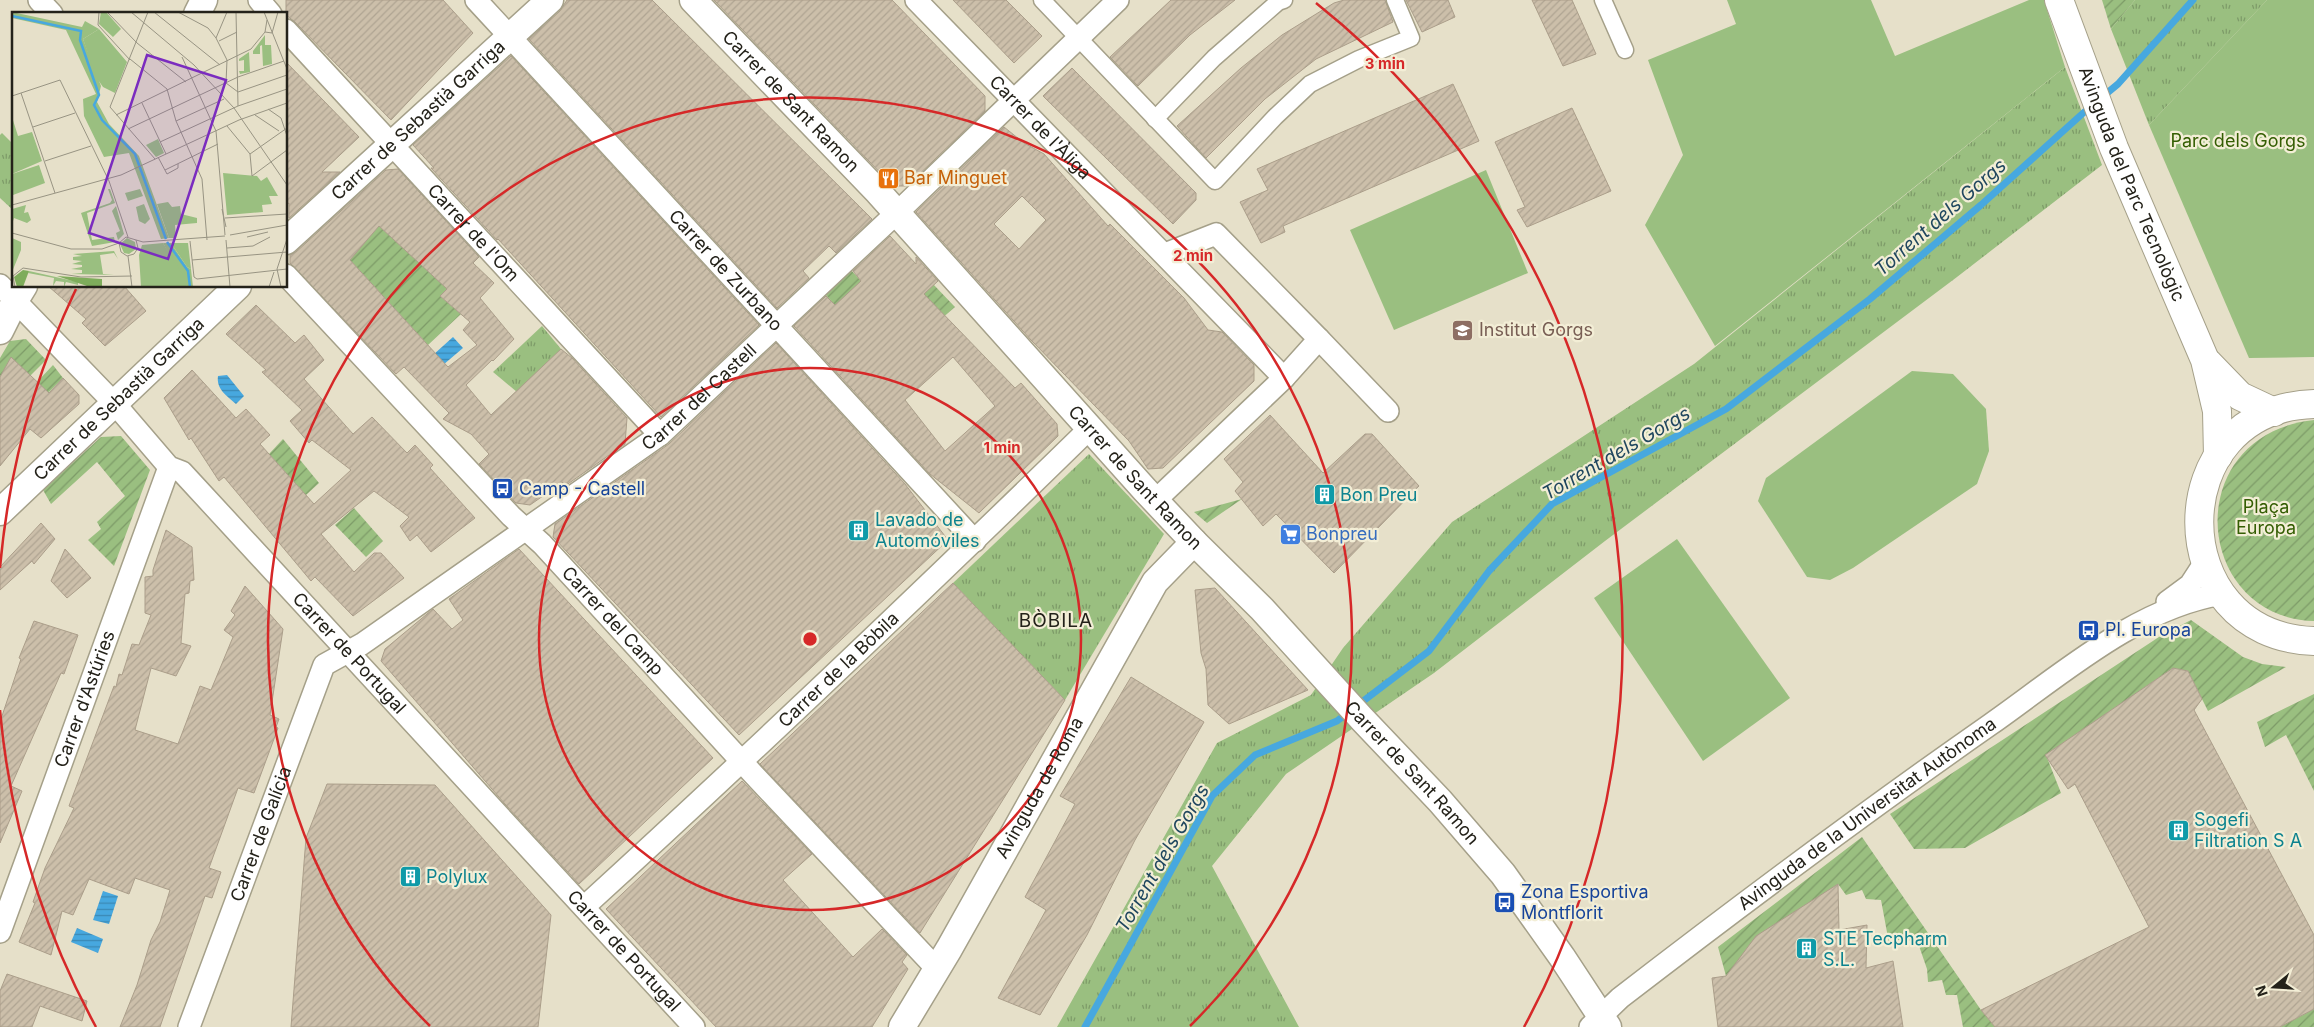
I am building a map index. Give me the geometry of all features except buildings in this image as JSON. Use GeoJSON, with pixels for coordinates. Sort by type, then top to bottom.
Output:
{"type":"FeatureCollection","features":[{"type":"Feature","properties":{"kind":"main road","name":"Avinguda del Parc Tecnològic"},"geometry":{"type":"LineString","coordinates":[[2060,2],[2114,148],[2205,360],[2217,411],[2218,456]]}},
{"type":"Feature","properties":{"kind":"main road","name":"Avinguda del Parc Tecnològic"},"geometry":{"type":"LineString","coordinates":[[2205,360],[2240,396],[2274,412]]}},
{"type":"Feature","properties":{"kind":"main road"},"geometry":{"type":"LineString","coordinates":[[2314,404],[2296,406],[2274,412],[2243,430],[2218,456],[2206,479],[2198,512],[2199,537],[2205,562],[2223,594],[2242,614],[2265,629],[2291,638],[2314,641]]}},
{"type":"Feature","properties":{"kind":"street"},"geometry":{"type":"LineString","coordinates":[[39,0],[50,12]]}},
{"type":"Feature","properties":{"kind":"street"},"geometry":{"type":"LineString","coordinates":[[198,12],[204,0]]}},
{"type":"Feature","properties":{"kind":"street"},"geometry":{"type":"LineString","coordinates":[[259,0],[269,12]]}},
{"type":"Feature","properties":{"kind":"street","name":"Carrer de Zurbano"},"geometry":{"type":"LineString","coordinates":[[476,0],[975,541]]}},
{"type":"Feature","properties":{"kind":"street","name":"Carrer de Sebastià Garriga"},"geometry":{"type":"LineString","coordinates":[[288,239],[391,143],[550,0]]}},
{"type":"Feature","properties":{"kind":"street","name":"Carrer de Sant Ramon"},"geometry":{"type":"LineString","coordinates":[[693,0],[897,212],[1089,429],[1159,505],[1189,547],[1262,609],[1440,801],[1503,874],[1566,963],[1600,1023]]}},
{"type":"Feature","properties":{"kind":"street","name":"Carrer de l'Àliga"},"geometry":{"type":"LineString","coordinates":[[916,0],[1014,98],[1284,378]]}},
{"type":"Feature","properties":{"kind":"street"},"geometry":{"type":"LineString","coordinates":[[1042,0],[1215,181],[1275,117],[1310,84],[1358,59],[1411,38],[1395,0]]}},
{"type":"Feature","properties":{"kind":"street","name":"Carrer del Castell"},"geometry":{"type":"LineString","coordinates":[[347,651],[362,644],[660,435],[897,212],[1118,0]]}},
{"type":"Feature","properties":{"kind":"street"},"geometry":{"type":"LineString","coordinates":[[1155,119],[1214,58],[1278,2],[1284,0]]}},
{"type":"Feature","properties":{"kind":"street"},"geometry":{"type":"LineString","coordinates":[[1603,0],[1624,50]]}},
{"type":"Feature","properties":{"kind":"street","name":"Carrer de l'Om"},"geometry":{"type":"LineString","coordinates":[[288,32],[660,435]]}},
{"type":"Feature","properties":{"kind":"street"},"geometry":{"type":"LineString","coordinates":[[1165,254],[1216,234],[1388,410]]}},
{"type":"Feature","properties":{"kind":"street","name":"Carrer del Camp"},"geometry":{"type":"LineString","coordinates":[[288,277],[511,516],[528,529],[742,762],[937,969]]}},
{"type":"Feature","properties":{"kind":"street","name":"Carrer de Sebastià Garriga"},"geometry":{"type":"LineString","coordinates":[[0,512],[236,288]]}},
{"type":"Feature","properties":{"kind":"street"},"geometry":{"type":"LineString","coordinates":[[0,331],[13,290]]}},
{"type":"Feature","properties":{"kind":"street","name":"Carrer de Portugal"},"geometry":{"type":"LineString","coordinates":[[13,290],[169,467],[182,472],[694,1027]]}},
{"type":"Feature","properties":{"kind":"street"},"geometry":{"type":"LineString","coordinates":[[1159,505],[1160,496],[1284,378],[1319,339]]}},
{"type":"Feature","properties":{"kind":"street","name":"Carrer de la Bòbila"},"geometry":{"type":"LineString","coordinates":[[584,907],[742,762],[975,541],[1089,429]]}},
{"type":"Feature","properties":{"kind":"street","name":"Carrer d'Astúries"},"geometry":{"type":"LineString","coordinates":[[0,932],[169,467]]}},
{"type":"Feature","properties":{"kind":"street","name":"Avinguda de Roma"},"geometry":{"type":"LineString","coordinates":[[902,1027],[937,969],[1155,582],[1189,547]]}},
{"type":"Feature","properties":{"kind":"street","name":"Avinguda de la Universitat Autònoma"},"geometry":{"type":"LineString","coordinates":[[1600,1023],[1620,998],[1872,808],[2096,650],[2154,614],[2190,585],[2205,562]]}},
{"type":"Feature","properties":{"kind":"street","name":"Avinguda de la Universitat Autònoma"},"geometry":{"type":"LineString","coordinates":[[2154,614],[2198,598],[2223,594]]}},
{"type":"Feature","properties":{"kind":"street","name":"Carrer de Galícia"},"geometry":{"type":"LineString","coordinates":[[189,1027],[324,665],[347,651]]}},
{"type":"Feature","properties":{"kind":"green space"},"geometry":{"type":"Polygon","coordinates":[[[1727,0],[1871,0],[1895,56],[2029,0],[2044,0],[2065,67],[1715,346],[1645,225],[1683,155],[1648,60],[1736,24],[1727,0]]]}},
{"type":"Feature","properties":{"kind":"green space"},"geometry":{"type":"Polygon","coordinates":[[[2102,0],[2135,0],[2111,29],[2102,0]]]}},
{"type":"Feature","properties":{"kind":"green space"},"geometry":{"type":"Polygon","coordinates":[[[2135,0],[2267,0],[2149,125],[2111,29],[2135,0]]]}},
{"type":"Feature","properties":{"kind":"green space","name":"Parc dels Gorgs"},"geometry":{"type":"Polygon","coordinates":[[[2267,0],[2314,0],[2314,357],[2249,358],[2149,125],[2267,0]]]}},
{"type":"Feature","properties":{"kind":"green space"},"geometry":{"type":"Polygon","coordinates":[[[2065,67],[2102,165],[1957,277],[1605,541],[1434,673],[1286,774],[1212,866],[1299,1027],[1057,1027],[1217,743],[1311,695],[1343,648],[1452,522],[1694,364],[2065,67]]]}},
{"type":"Feature","properties":{"kind":"green space"},"geometry":{"type":"Polygon","coordinates":[[[2,133],[12,143],[12,209],[0,198],[0,135],[2,133]]]}},
{"type":"Feature","properties":{"kind":"green space"},"geometry":{"type":"Polygon","coordinates":[[[1486,170],[1528,273],[1394,330],[1350,230],[1486,170]]]}},
{"type":"Feature","properties":{"kind":"green space"},"geometry":{"type":"Polygon","coordinates":[[[379,226],[448,288],[440,296],[461,314],[428,345],[349,259],[379,226]]]}},
{"type":"Feature","properties":{"kind":"green space"},"geometry":{"type":"Polygon","coordinates":[[[851,270],[897,320],[840,301],[835,305],[824,293],[851,270]]]}},
{"type":"Feature","properties":{"kind":"green space"},"geometry":{"type":"Polygon","coordinates":[[[933,284],[955,307],[919,338],[899,318],[933,284]]]}},
{"type":"Feature","properties":{"kind":"green space"},"geometry":{"type":"Polygon","coordinates":[[[542,326],[561,349],[517,392],[493,372],[542,326]]]}},
{"type":"Feature","properties":{"kind":"green space"},"geometry":{"type":"Polygon","coordinates":[[[26,339],[46,360],[30,376],[11,358],[0,377],[0,358],[10,341],[26,339]]]}},
{"type":"Feature","properties":{"kind":"green space"},"geometry":{"type":"Polygon","coordinates":[[[53,365],[63,378],[48,393],[37,382],[53,365]]]}},
{"type":"Feature","properties":{"kind":"green space"},"geometry":{"type":"Polygon","coordinates":[[[1912,371],[1953,374],[1986,409],[1989,451],[1977,484],[1853,568],[1830,580],[1807,577],[1758,501],[1766,478],[1912,371]]]}},
{"type":"Feature","properties":{"kind":"green space","name":"Plaça Europa"},"geometry":{"type":"Polygon","coordinates":[[[2314,420],[2314,621],[2274,612],[2244,590],[2225,560],[2218,525],[2222,489],[2240,457],[2270,433],[2314,420]]]}},
{"type":"Feature","properties":{"kind":"green space"},"geometry":{"type":"Polygon","coordinates":[[[121,436],[150,470],[114,566],[88,540],[101,529],[97,522],[125,496],[97,462],[51,504],[43,490],[101,437],[121,436]]]}},
{"type":"Feature","properties":{"kind":"green space"},"geometry":{"type":"Polygon","coordinates":[[[283,439],[319,483],[306,495],[269,454],[283,439]]]}},
{"type":"Feature","properties":{"kind":"green space"},"geometry":{"type":"Polygon","coordinates":[[[1089,454],[1164,534],[1065,700],[953,583],[1089,454]]]}},
{"type":"Feature","properties":{"kind":"green space"},"geometry":{"type":"Polygon","coordinates":[[[1242,499],[1207,523],[1194,512],[1242,499]]]}},
{"type":"Feature","properties":{"kind":"green space"},"geometry":{"type":"Polygon","coordinates":[[[354,508],[383,541],[366,557],[335,525],[354,508]]]}},
{"type":"Feature","properties":{"kind":"green space"},"geometry":{"type":"Polygon","coordinates":[[[1677,539],[1790,698],[1703,761],[1594,598],[1677,539]]]}},
{"type":"Feature","properties":{"kind":"green space"},"geometry":{"type":"Polygon","coordinates":[[[2191,620],[2243,657],[2262,664],[2286,667],[2208,711],[2188,671],[2173,668],[2046,755],[2061,793],[1965,848],[1914,849],[1890,814],[2162,635],[2191,620]]]}},
{"type":"Feature","properties":{"kind":"green space"},"geometry":{"type":"Polygon","coordinates":[[[2314,694],[2314,791],[2286,735],[2265,747],[2257,722],[2314,694]]]}},
{"type":"Feature","properties":{"kind":"green space"},"geometry":{"type":"Polygon","coordinates":[[[1862,837],[1981,1010],[1995,1027],[1963,1027],[1957,995],[1946,995],[1942,980],[1928,982],[1927,969],[1918,943],[1902,939],[1889,943],[1881,900],[1866,899],[1862,890],[1846,895],[1838,884],[1726,976],[1718,947],[1862,837]]]}},
{"type":"Feature","properties":{"kind":"green space"},"geometry":{"type":"Polygon","coordinates":[[[2314,1009],[2314,1027],[2280,1027],[2314,1009]]]}},
{"type":"Feature","properties":{"kind":"water"},"geometry":{"type":"Polygon","coordinates":[[[453,337],[463,348],[443,365],[433,355],[453,337]]]}},
{"type":"Feature","properties":{"kind":"water"},"geometry":{"type":"Polygon","coordinates":[[[227,375],[244,396],[236,404],[223,392],[219,385],[218,376],[227,375]]]}},
{"type":"Feature","properties":{"kind":"water"},"geometry":{"type":"Polygon","coordinates":[[[103,891],[118,896],[109,924],[93,920],[103,891]]]}},
{"type":"Feature","properties":{"kind":"water"},"geometry":{"type":"Polygon","coordinates":[[[77,928],[103,939],[98,953],[71,942],[77,928]]]}},
{"type":"Feature","properties":{"kind":"waterway","name":"Torrent dels Gorgs"},"geometry":{"type":"LineString","coordinates":[[2101,98],[2118,84],[2193,0]]}},
{"type":"Feature","properties":{"kind":"waterway","name":"Torrent dels Gorgs"},"geometry":{"type":"LineString","coordinates":[[1085,1027],[1212,796],[1255,755],[1337,721],[1429,651],[1489,571],[1552,504],[1726,409],[1870,299],[1981,205],[2091,106]]}},
{"type":"Feature","properties":{"kind":"place","name":"Bar Minguet"},"geometry":{"type":"Point","coordinates":[888,178]}},
{"type":"Feature","properties":{"kind":"place","name":"Institut Gorgs"},"geometry":{"type":"Point","coordinates":[1463,330]}},
{"type":"Feature","properties":{"kind":"place","name":"Camp - Castell"},"geometry":{"type":"Point","coordinates":[503,489]}},
{"type":"Feature","properties":{"kind":"place","name":"Bon Preu"},"geometry":{"type":"Point","coordinates":[1324,495]}},
{"type":"Feature","properties":{"kind":"place","name":"Lavado de Automóviles"},"geometry":{"type":"Point","coordinates":[859,530]}},
{"type":"Feature","properties":{"kind":"place","name":"Bonpreu"},"geometry":{"type":"Point","coordinates":[1290,534]}},
{"type":"Feature","properties":{"kind":"place","name":"Pl. Europa"},"geometry":{"type":"Point","coordinates":[2089,630]}},
{"type":"Feature","properties":{"kind":"place","name":"Sogefi Filtration S A"},"geometry":{"type":"Point","coordinates":[2178,830]}},
{"type":"Feature","properties":{"kind":"place","name":"Polylux"},"geometry":{"type":"Point","coordinates":[410,877]}},
{"type":"Feature","properties":{"kind":"place","name":"Zona Esportiva Montflorit"},"geometry":{"type":"Point","coordinates":[1505,902]}},
{"type":"Feature","properties":{"kind":"place","name":"STE Tecpharm S.L."},"geometry":{"type":"Point","coordinates":[1807,949]}},
{"type":"Feature","properties":{"kind":"district","name":"BÒBILA"},"geometry":{"type":"Point","coordinates":[1056,620]}}]}
